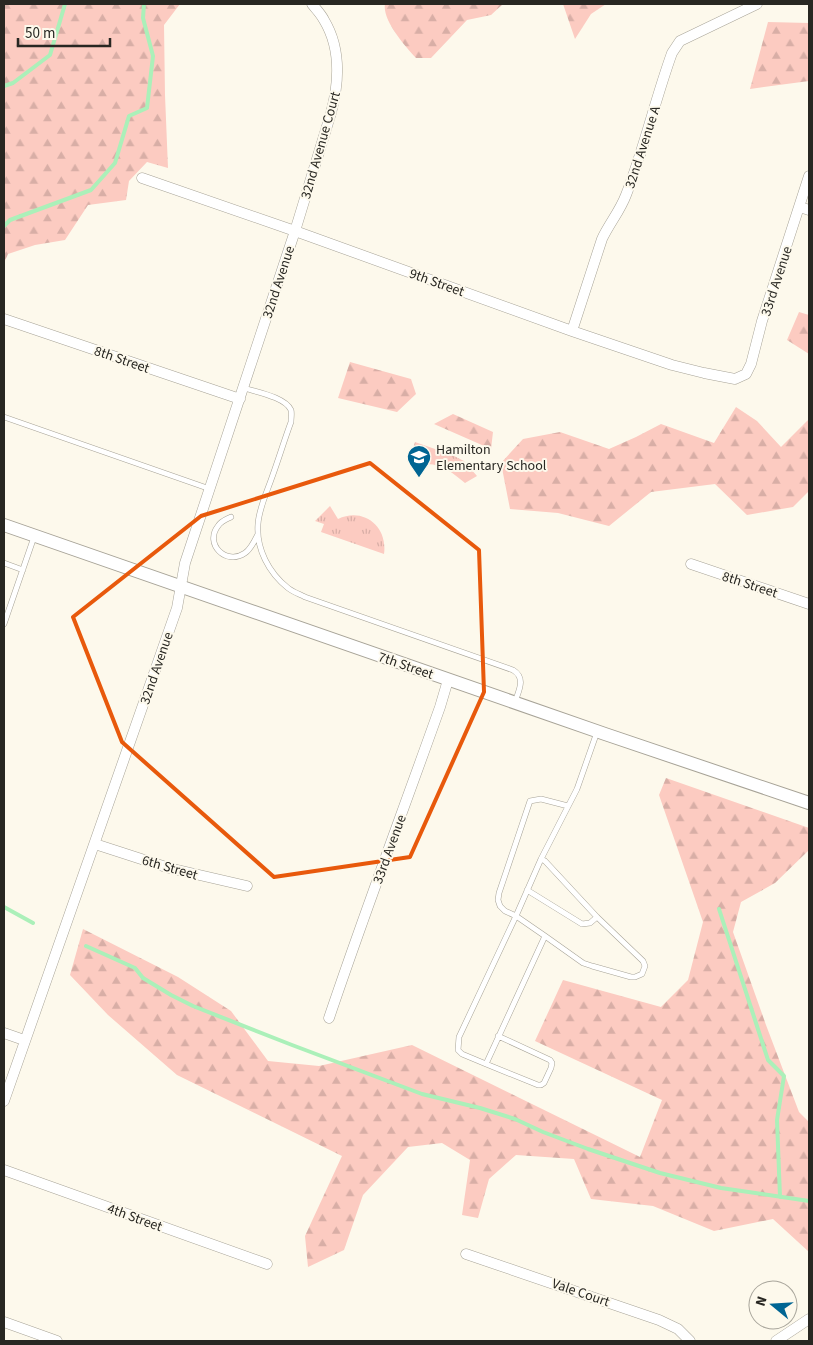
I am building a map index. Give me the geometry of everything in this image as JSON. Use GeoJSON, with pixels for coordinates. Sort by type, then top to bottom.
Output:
{"type":"FeatureCollection","features":[{"type":"Feature","properties":{"kind":"street","name":"32nd Avenue Court"},"geometry":{"type":"LineString","coordinates":[[295,230],[336,94],[337,75],[334,47],[324,20],[312,4]]}},
{"type":"Feature","properties":{"kind":"street","name":"32nd Avenue A"},"geometry":{"type":"LineString","coordinates":[[572,331],[602,239],[621,206],[631,182],[672,53],[680,41],[757,4]]}},
{"type":"Feature","properties":{"kind":"street","name":"33rd Avenue"},"geometry":{"type":"LineString","coordinates":[[735,379],[746,374],[751,364],[762,321],[804,208],[809,176]]}},
{"type":"Feature","properties":{"kind":"street","name":"9th Street"},"geometry":{"type":"LineString","coordinates":[[142,178],[295,230],[572,331],[672,365],[735,379]]}},
{"type":"Feature","properties":{"kind":"street","name":"32nd Avenue"},"geometry":{"type":"LineString","coordinates":[[4,1101],[177,608],[185,563],[295,230]]}},
{"type":"Feature","properties":{"kind":"street","name":"8th Street"},"geometry":{"type":"LineString","coordinates":[[4,319],[240,399]]}},
{"type":"Feature","properties":{"kind":"street","name":"7th Street"},"geometry":{"type":"LineString","coordinates":[[4,525],[181,587],[215,597],[597,732],[809,803]]}},
{"type":"Feature","properties":{"kind":"street","name":"8th Street"},"geometry":{"type":"LineString","coordinates":[[691,564],[809,604]]}},
{"type":"Feature","properties":{"kind":"street","name":"33rd Avenue"},"geometry":{"type":"LineString","coordinates":[[329,1018],[437,716],[448,680]]}},
{"type":"Feature","properties":{"kind":"street","name":"6th Street"},"geometry":{"type":"LineString","coordinates":[[95,844],[169,868],[247,886]]}},
{"type":"Feature","properties":{"kind":"street"},"geometry":{"type":"LineString","coordinates":[[4,1033],[24,1040]]}},
{"type":"Feature","properties":{"kind":"street","name":"4th Street"},"geometry":{"type":"LineString","coordinates":[[4,1170],[267,1264]]}},
{"type":"Feature","properties":{"kind":"street","name":"Vale Court"},"geometry":{"type":"LineString","coordinates":[[466,1254],[660,1320],[678,1329],[690,1341]]}},
{"type":"Feature","properties":{"kind":"street"},"geometry":{"type":"LineString","coordinates":[[776,1341],[791,1337],[809,1319]]}},
{"type":"Feature","properties":{"kind":"street"},"geometry":{"type":"LineString","coordinates":[[4,1322],[52,1340]]}},
{"type":"Feature","properties":{"kind":"lane"},"geometry":{"type":"LineString","coordinates":[[244,388],[280,400],[287,404],[292,412],[291,422],[261,508],[258,525],[263,555],[269,568],[278,579],[289,589],[305,597],[513,670],[518,673],[521,685],[515,703]]}},
{"type":"Feature","properties":{"kind":"lane"},"geometry":{"type":"LineString","coordinates":[[4,417],[210,489]]}},
{"type":"Feature","properties":{"kind":"lane"},"geometry":{"type":"LineString","coordinates":[[231,517],[217,526],[214,534],[216,550],[222,555],[229,557],[244,554],[258,533]]}},
{"type":"Feature","properties":{"kind":"lane"},"geometry":{"type":"LineString","coordinates":[[4,624],[35,535]]}},
{"type":"Feature","properties":{"kind":"lane"},"geometry":{"type":"LineString","coordinates":[[4,563],[23,570]]}},
{"type":"Feature","properties":{"kind":"lane"},"geometry":{"type":"LineString","coordinates":[[498,1036],[550,1060],[552,1063],[551,1068],[544,1084],[538,1085],[462,1054],[458,1050],[459,1037],[541,860],[577,789],[597,732]]}},
{"type":"Feature","properties":{"kind":"lane"},"geometry":{"type":"LineString","coordinates":[[541,860],[643,961],[645,966],[642,974],[631,977],[583,962],[500,906],[498,893],[530,801],[540,799],[568,806]]}},
{"type":"Feature","properties":{"kind":"lane"},"geometry":{"type":"LineString","coordinates":[[528,890],[582,924],[590,923],[597,917]]}},
{"type":"Feature","properties":{"kind":"lane"},"geometry":{"type":"LineString","coordinates":[[486,1064],[545,936]]}},
{"type":"Feature","properties":{"kind":"highlighted area"},"geometry":{"type":"Polygon","coordinates":[[[370,463],[479,550],[484,692],[410,857],[274,877],[122,742],[73,617],[201,516],[370,463]]]}},
{"type":"Feature","properties":{"kind":"green space"},"geometry":{"type":"Polygon","coordinates":[[[4,4],[180,4],[164,25],[168,168],[147,162],[129,181],[126,200],[88,205],[65,240],[35,245],[8,254],[4,263],[4,4]]]}},
{"type":"Feature","properties":{"kind":"green space"},"geometry":{"type":"Polygon","coordinates":[[[385,4],[503,4],[491,15],[467,20],[431,58],[416,58],[391,25],[385,10],[385,4]]]}},
{"type":"Feature","properties":{"kind":"green space"},"geometry":{"type":"Polygon","coordinates":[[[563,4],[606,4],[591,14],[575,39],[563,4]]]}},
{"type":"Feature","properties":{"kind":"green space"},"geometry":{"type":"Polygon","coordinates":[[[768,22],[809,23],[809,81],[750,89],[768,22]]]}},
{"type":"Feature","properties":{"kind":"green space"},"geometry":{"type":"Polygon","coordinates":[[[799,312],[809,315],[809,354],[787,340],[799,312]]]}},
{"type":"Feature","properties":{"kind":"green space"},"geometry":{"type":"Polygon","coordinates":[[[350,362],[411,379],[416,394],[397,412],[338,398],[350,362]]]}},
{"type":"Feature","properties":{"kind":"green space"},"geometry":{"type":"Polygon","coordinates":[[[736,407],[757,421],[781,447],[809,419],[809,491],[793,507],[747,515],[715,484],[651,492],[609,526],[558,513],[510,509],[501,463],[523,439],[560,432],[609,449],[661,424],[714,443],[736,407]]]}},
{"type":"Feature","properties":{"kind":"green space"},"geometry":{"type":"Polygon","coordinates":[[[453,414],[493,432],[491,449],[434,424],[453,414]]]}},
{"type":"Feature","properties":{"kind":"green space"},"geometry":{"type":"Polygon","coordinates":[[[415,442],[464,461],[477,476],[465,483],[457,476],[437,465],[425,464],[413,467],[410,459],[415,442]]]}},
{"type":"Feature","properties":{"kind":"green space"},"geometry":{"type":"Polygon","coordinates":[[[330,506],[338,519],[356,515],[365,517],[378,527],[384,544],[384,554],[321,532],[324,524],[315,521],[330,506]]]}},
{"type":"Feature","properties":{"kind":"green space"},"geometry":{"type":"Polygon","coordinates":[[[666,778],[809,828],[809,850],[775,883],[741,902],[733,932],[799,1112],[809,1122],[809,1252],[773,1219],[714,1231],[653,1206],[591,1199],[574,1159],[516,1155],[489,1179],[478,1218],[462,1215],[470,1160],[442,1143],[408,1147],[363,1195],[344,1250],[308,1267],[305,1236],[342,1156],[177,1075],[108,1015],[70,975],[83,929],[178,977],[231,1011],[268,1061],[319,1066],[412,1045],[640,1157],[662,1100],[535,1041],[563,980],[661,1007],[688,980],[703,922],[659,795],[666,778]]]}},
{"type":"Feature","properties":{"kind":"waterway"},"geometry":{"type":"LineString","coordinates":[[4,86],[13,83],[50,55],[65,4]]}},
{"type":"Feature","properties":{"kind":"waterway"},"geometry":{"type":"LineString","coordinates":[[4,226],[10,220],[91,190],[115,163],[129,116],[147,108],[153,56],[143,18],[144,4]]}},
{"type":"Feature","properties":{"kind":"waterway"},"geometry":{"type":"LineString","coordinates":[[4,907],[33,923]]}},
{"type":"Feature","properties":{"kind":"waterway"},"geometry":{"type":"LineString","coordinates":[[719,909],[768,1060],[784,1076],[777,1120],[780,1197]]}},
{"type":"Feature","properties":{"kind":"waterway"},"geometry":{"type":"LineString","coordinates":[[86,946],[135,968],[143,978],[193,1006],[422,1094],[480,1108],[515,1119],[588,1149],[660,1173],[721,1188],[809,1201]]}},
{"type":"Feature","properties":{"kind":"place","name":"Hamilton Elementary School"},"geometry":{"type":"Point","coordinates":[419,478]}}]}
